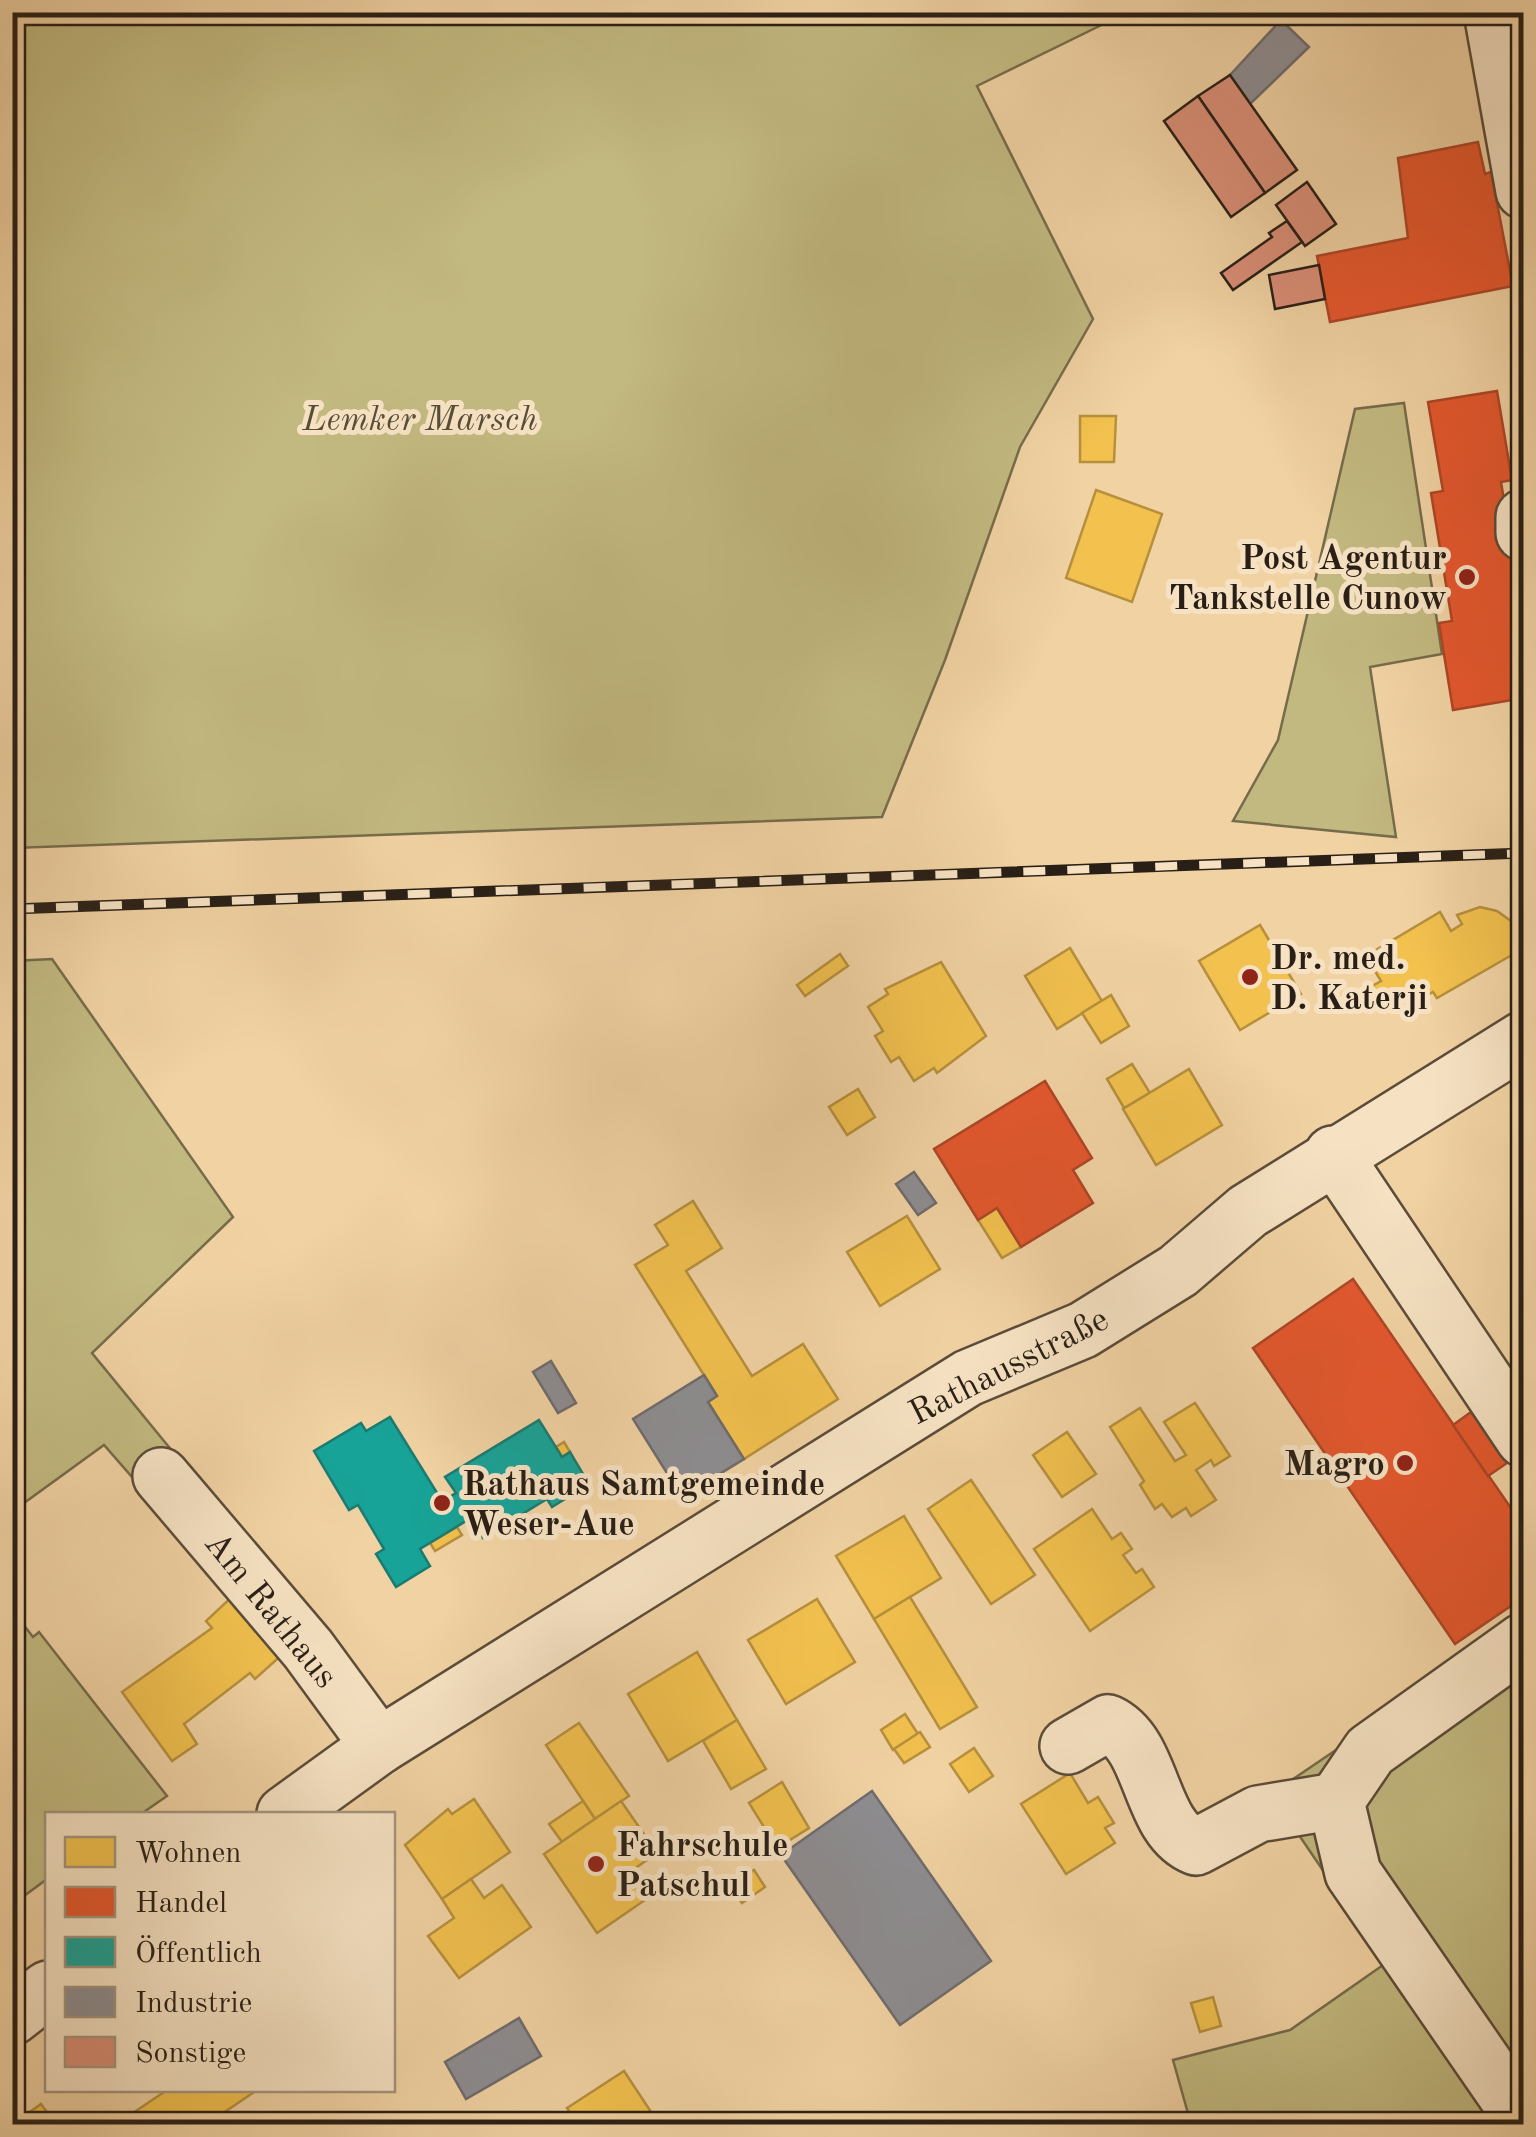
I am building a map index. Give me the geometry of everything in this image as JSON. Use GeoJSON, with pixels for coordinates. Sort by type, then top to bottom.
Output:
{"type":"FeatureCollection","features":[{"type":"Feature","properties":{"kind":"street"},"geometry":{"type":"LineString","coordinates":[[1492,12],[1524,191]]}},
{"type":"Feature","properties":{"kind":"street"},"geometry":{"type":"LineString","coordinates":[[1524,518],[1524,532]]}},
{"type":"Feature","properties":{"kind":"street","name":"Rathausstraße"},"geometry":{"type":"LineString","coordinates":[[288,1812],[379,1746],[968,1378],[1098,1320],[1192,1262],[1248,1211],[1333,1154],[1524,1038]]}},
{"type":"Feature","properties":{"kind":"street"},"geometry":{"type":"LineString","coordinates":[[1333,1154],[1517,1415]]}},
{"type":"Feature","properties":{"kind":"street","name":"Am Rathaus"},"geometry":{"type":"LineString","coordinates":[[161,1476],[308,1649],[379,1746]]}},
{"type":"Feature","properties":{"kind":"street"},"geometry":{"type":"LineString","coordinates":[[1068,1746],[1098,1727],[1108,1723],[1116,1726],[1144,1766],[1175,1829],[1196,1846],[1258,1814],[1336,1801],[1370,1752],[1524,1641]]}},
{"type":"Feature","properties":{"kind":"street"},"geometry":{"type":"LineString","coordinates":[[1336,1801],[1353,1873],[1524,2121]]}},
{"type":"Feature","properties":{"kind":"street"},"geometry":{"type":"LineString","coordinates":[[12,2017],[45,1991]]}},
{"type":"Feature","properties":{"kind":"green space","name":"Lemker Marsch"},"geometry":{"type":"Polygon","coordinates":[[[13,12],[1126,13],[977,86],[1093,319],[1020,447],[945,660],[882,817],[13,848],[13,12]]]}},
{"type":"Feature","properties":{"kind":"green space"},"geometry":{"type":"Polygon","coordinates":[[[1404,403],[1442,654],[1370,667],[1396,837],[1233,821],[1278,740],[1355,409],[1404,403]]]}},
{"type":"Feature","properties":{"kind":"green space"},"geometry":{"type":"Polygon","coordinates":[[[52,959],[233,1217],[92,1353],[209,1496],[179,1531],[104,1445],[13,1511],[12,961],[52,959]]]}},
{"type":"Feature","properties":{"kind":"green space"},"geometry":{"type":"Polygon","coordinates":[[[12,1610],[33,1637],[39,1632],[167,1796],[144,1812],[45,1812],[45,1880],[13,1904],[12,1610]]]}},
{"type":"Feature","properties":{"kind":"green space"},"geometry":{"type":"Polygon","coordinates":[[[1460,1666],[1523,1674],[1523,2124],[1191,2124],[1173,2060],[1290,2030],[1386,1963],[1271,1794],[1460,1666]]]}},
{"type":"Feature","properties":{"kind":"building: Wohnen"},"geometry":{"type":"Polygon","coordinates":[[[1080,416],[1116,416],[1114,462],[1080,462],[1080,416]]]}},
{"type":"Feature","properties":{"kind":"building: Wohnen"},"geometry":{"type":"Polygon","coordinates":[[[1096,490],[1162,514],[1132,602],[1066,578],[1096,490]]]}},
{"type":"Feature","properties":{"kind":"building: Wohnen"},"geometry":{"type":"Polygon","coordinates":[[[1480,907],[1497,911],[1518,926],[1524,948],[1437,998],[1433,992],[1412,1004],[1409,997],[1395,1006],[1388,992],[1373,1004],[1365,990],[1381,981],[1366,956],[1440,912],[1451,931],[1462,924],[1457,915],[1480,907]]]}},
{"type":"Feature","properties":{"kind":"building: Wohnen","name":"Dr. med. D. Katerji"},"geometry":{"type":"Polygon","coordinates":[[[1260,925],[1301,994],[1240,1030],[1199,961],[1260,925]]]}},
{"type":"Feature","properties":{"kind":"building: Wohnen"},"geometry":{"type":"Polygon","coordinates":[[[1070,948],[1102,1001],[1057,1029],[1025,976],[1070,948]]]}},
{"type":"Feature","properties":{"kind":"building: Wohnen"},"geometry":{"type":"Polygon","coordinates":[[[840,954],[848,966],[805,996],[797,985],[840,954]]]}},
{"type":"Feature","properties":{"kind":"building: Wohnen"},"geometry":{"type":"Polygon","coordinates":[[[941,962],[986,1036],[937,1073],[934,1068],[914,1081],[899,1057],[891,1062],[875,1036],[883,1031],[868,1007],[888,994],[885,989],[941,962]]]}},
{"type":"Feature","properties":{"kind":"building: Wohnen"},"geometry":{"type":"Polygon","coordinates":[[[1111,995],[1129,1026],[1101,1043],[1082,1013],[1111,995]]]}},
{"type":"Feature","properties":{"kind":"building: Wohnen"},"geometry":{"type":"Polygon","coordinates":[[[1132,1064],[1150,1093],[1124,1108],[1107,1079],[1132,1064]]]}},
{"type":"Feature","properties":{"kind":"building: Wohnen"},"geometry":{"type":"Polygon","coordinates":[[[1189,1069],[1222,1125],[1156,1165],[1123,1109],[1189,1069]]]}},
{"type":"Feature","properties":{"kind":"building: Wohnen"},"geometry":{"type":"Polygon","coordinates":[[[858,1089],[875,1117],[847,1135],[829,1107],[858,1089]]]}},
{"type":"Feature","properties":{"kind":"building: Wohnen"},"geometry":{"type":"Polygon","coordinates":[[[693,1201],[722,1248],[686,1271],[752,1376],[803,1344],[838,1399],[744,1459],[708,1402],[717,1396],[635,1265],[668,1245],[655,1225],[693,1201]]]}},
{"type":"Feature","properties":{"kind":"building: Wohnen"},"geometry":{"type":"Polygon","coordinates":[[[997,1208],[1021,1247],[1002,1258],[978,1220],[997,1208]]]}},
{"type":"Feature","properties":{"kind":"building: Wohnen"},"geometry":{"type":"Polygon","coordinates":[[[907,1216],[940,1269],[880,1306],[847,1252],[907,1216]]]}},
{"type":"Feature","properties":{"kind":"building: Wohnen"},"geometry":{"type":"Polygon","coordinates":[[[1195,1403],[1230,1456],[1214,1466],[1211,1460],[1196,1470],[1216,1500],[1191,1516],[1186,1508],[1172,1517],[1162,1504],[1155,1509],[1140,1485],[1144,1481],[1110,1427],[1140,1408],[1175,1461],[1186,1455],[1164,1422],[1195,1403]]]}},
{"type":"Feature","properties":{"kind":"building: Wohnen"},"geometry":{"type":"Polygon","coordinates":[[[1067,1432],[1096,1474],[1062,1497],[1033,1455],[1067,1432]]]}},
{"type":"Feature","properties":{"kind":"building: Wohnen"},"geometry":{"type":"Polygon","coordinates":[[[564,1442],[570,1452],[562,1457],[556,1447],[564,1442]]]}},
{"type":"Feature","properties":{"kind":"building: Wohnen"},"geometry":{"type":"Polygon","coordinates":[[[971,1480],[1035,1575],[991,1604],[928,1509],[971,1480]]]}},
{"type":"Feature","properties":{"kind":"building: Wohnen"},"geometry":{"type":"Polygon","coordinates":[[[1092,1509],[1112,1539],[1121,1533],[1132,1549],[1123,1555],[1136,1573],[1142,1569],[1154,1587],[1090,1631],[1034,1549],[1092,1509]]]}},
{"type":"Feature","properties":{"kind":"building: Wohnen"},"geometry":{"type":"Polygon","coordinates":[[[904,1516],[941,1578],[874,1619],[836,1556],[904,1516]]]}},
{"type":"Feature","properties":{"kind":"building: Wohnen"},"geometry":{"type":"Polygon","coordinates":[[[457,1527],[462,1535],[435,1551],[430,1543],[457,1527]]]}},
{"type":"Feature","properties":{"kind":"building: Wohnen"},"geometry":{"type":"Polygon","coordinates":[[[237,1592],[285,1652],[255,1679],[250,1673],[184,1724],[197,1744],[172,1761],[122,1692],[212,1628],[206,1621],[237,1592]]]}},
{"type":"Feature","properties":{"kind":"building: Wohnen"},"geometry":{"type":"Polygon","coordinates":[[[910,1597],[977,1707],[940,1729],[874,1619],[910,1597]]]}},
{"type":"Feature","properties":{"kind":"building: Wohnen"},"geometry":{"type":"Polygon","coordinates":[[[817,1599],[855,1662],[786,1704],[748,1640],[817,1599]]]}},
{"type":"Feature","properties":{"kind":"building: Wohnen"},"geometry":{"type":"Polygon","coordinates":[[[697,1652],[737,1720],[668,1761],[628,1694],[697,1652]]]}},
{"type":"Feature","properties":{"kind":"building: Wohnen"},"geometry":{"type":"Polygon","coordinates":[[[905,1714],[918,1734],[893,1750],[881,1730],[905,1714]]]}},
{"type":"Feature","properties":{"kind":"building: Wohnen"},"geometry":{"type":"Polygon","coordinates":[[[737,1720],[766,1769],[731,1789],[703,1741],[737,1720]]]}},
{"type":"Feature","properties":{"kind":"building: Wohnen"},"geometry":{"type":"Polygon","coordinates":[[[579,1723],[629,1796],[595,1819],[546,1745],[579,1723]]]}},
{"type":"Feature","properties":{"kind":"building: Wohnen"},"geometry":{"type":"Polygon","coordinates":[[[920,1732],[930,1747],[904,1763],[894,1749],[920,1732]]]}},
{"type":"Feature","properties":{"kind":"building: Wohnen"},"geometry":{"type":"Polygon","coordinates":[[[974,1748],[993,1776],[969,1792],[950,1764],[974,1748]]]}},
{"type":"Feature","properties":{"kind":"building: Wohnen"},"geometry":{"type":"Polygon","coordinates":[[[1070,1773],[1088,1803],[1098,1797],[1114,1823],[1105,1828],[1115,1843],[1066,1874],[1021,1804],[1070,1773]]]}},
{"type":"Feature","properties":{"kind":"building: Wohnen"},"geometry":{"type":"Polygon","coordinates":[[[782,1782],[809,1828],[777,1848],[749,1803],[782,1782]]]}},
{"type":"Feature","properties":{"kind":"building: Wohnen"},"geometry":{"type":"Polygon","coordinates":[[[474,1799],[510,1852],[442,1899],[405,1845],[448,1809],[452,1814],[474,1799]]]}},
{"type":"Feature","properties":{"kind":"building: Wohnen"},"geometry":{"type":"Polygon","coordinates":[[[583,1801],[595,1819],[562,1842],[549,1824],[583,1801]]]}},
{"type":"Feature","properties":{"kind":"building: Wohnen","name":"Fahrschule Patschul"},"geometry":{"type":"Polygon","coordinates":[[[621,1801],[657,1853],[627,1874],[645,1900],[597,1933],[544,1854],[621,1801]]]}},
{"type":"Feature","properties":{"kind":"building: Wohnen"},"geometry":{"type":"Polygon","coordinates":[[[754,1870],[765,1887],[742,1903],[730,1886],[754,1870]]]}},
{"type":"Feature","properties":{"kind":"building: Wohnen"},"geometry":{"type":"Polygon","coordinates":[[[471,1879],[484,1898],[502,1885],[531,1927],[459,1978],[428,1936],[454,1918],[442,1899],[471,1879]]]}},
{"type":"Feature","properties":{"kind":"building: Wohnen"},"geometry":{"type":"Polygon","coordinates":[[[1213,1997],[1221,2026],[1200,2032],[1191,2003],[1213,1997]]]}},
{"type":"Feature","properties":{"kind":"building: Wohnen"},"geometry":{"type":"Polygon","coordinates":[[[624,2071],[659,2124],[578,2124],[567,2108],[624,2071]]]}},
{"type":"Feature","properties":{"kind":"building: Wohnen"},"geometry":{"type":"Polygon","coordinates":[[[164,2092],[254,2092],[207,2124],[137,2124],[130,2115],[164,2092]]]}},
{"type":"Feature","properties":{"kind":"building: Wohnen"},"geometry":{"type":"Polygon","coordinates":[[[41,2104],[56,2124],[13,2124],[41,2104]]]}},
{"type":"Feature","properties":{"kind":"building: Handel"},"geometry":{"type":"Polygon","coordinates":[[[1478,142],[1485,174],[1491,172],[1513,286],[1330,322],[1317,256],[1408,238],[1398,158],[1478,142]]]}},
{"type":"Feature","properties":{"kind":"building: Handel"},"geometry":{"type":"Polygon","coordinates":[[[1497,391],[1512,480],[1501,482],[1524,623],[1524,698],[1453,710],[1439,623],[1452,621],[1431,493],[1443,491],[1428,402],[1497,391]]]}},
{"type":"Feature","properties":{"kind":"building: Handel"},"geometry":{"type":"Polygon","coordinates":[[[1045,1081],[1092,1158],[1073,1170],[1093,1203],[1021,1247],[997,1208],[978,1220],[934,1149],[1045,1081]]]}},
{"type":"Feature","properties":{"kind":"building: Handel","name":"Magro"},"geometry":{"type":"Polygon","coordinates":[[[1353,1279],[1524,1527],[1524,1597],[1455,1644],[1253,1348],[1353,1279]]]}},
{"type":"Feature","properties":{"kind":"building: Handel"},"geometry":{"type":"Polygon","coordinates":[[[1471,1412],[1507,1463],[1488,1476],[1453,1425],[1471,1412]]]}},
{"type":"Feature","properties":{"kind":"building: Öffentlich","name":"Rathaus Samtgemeinde Weser-Aue"},"geometry":{"type":"Polygon","coordinates":[[[390,1417],[442,1501],[456,1493],[445,1477],[539,1420],[562,1457],[570,1452],[589,1484],[552,1507],[547,1499],[483,1538],[471,1518],[420,1549],[430,1566],[396,1587],[376,1554],[384,1549],[358,1505],[349,1510],[314,1451],[361,1423],[366,1431],[390,1417]]]}},
{"type":"Feature","properties":{"kind":"building: Industrie"},"geometry":{"type":"Polygon","coordinates":[[[1281,20],[1309,47],[1250,104],[1230,75],[1281,20]]]}},
{"type":"Feature","properties":{"kind":"building: Industrie"},"geometry":{"type":"Polygon","coordinates":[[[914,1172],[936,1203],[918,1215],[896,1184],[914,1172]]]}},
{"type":"Feature","properties":{"kind":"building: Industrie"},"geometry":{"type":"Polygon","coordinates":[[[551,1361],[576,1403],[558,1413],[533,1372],[551,1361]]]}},
{"type":"Feature","properties":{"kind":"building: Industrie"},"geometry":{"type":"Polygon","coordinates":[[[704,1375],[717,1396],[708,1402],[744,1459],[682,1497],[633,1419],[704,1375]]]}},
{"type":"Feature","properties":{"kind":"building: Industrie"},"geometry":{"type":"Polygon","coordinates":[[[872,1791],[991,1961],[900,2025],[781,1855],[872,1791]]]}},
{"type":"Feature","properties":{"kind":"building: Industrie"},"geometry":{"type":"Polygon","coordinates":[[[519,2018],[541,2056],[466,2099],[445,2062],[519,2018]]]}},
{"type":"Feature","properties":{"kind":"building: Sonstige"},"geometry":{"type":"Polygon","coordinates":[[[1230,75],[1297,170],[1265,193],[1198,96],[1230,75]]]}},
{"type":"Feature","properties":{"kind":"building: Sonstige"},"geometry":{"type":"Polygon","coordinates":[[[1198,96],[1265,193],[1231,217],[1164,121],[1198,96]]]}},
{"type":"Feature","properties":{"kind":"building: Sonstige"},"geometry":{"type":"Polygon","coordinates":[[[1307,182],[1336,224],[1305,246],[1276,205],[1307,182]]]}},
{"type":"Feature","properties":{"kind":"building: Sonstige"},"geometry":{"type":"Polygon","coordinates":[[[1287,221],[1302,242],[1233,290],[1221,273],[1272,237],[1269,233],[1287,221]]]}},
{"type":"Feature","properties":{"kind":"building: Sonstige"},"geometry":{"type":"Polygon","coordinates":[[[1319,265],[1325,299],[1275,309],[1269,275],[1319,265]]]}},
{"type":"Feature","properties":{"kind":"railway"},"geometry":{"type":"LineString","coordinates":[[12,909],[1524,853]]}},
{"type":"Feature","properties":{"kind":"place","name":"Post Agentur Tankstelle Cunow"},"geometry":{"type":"Point","coordinates":[1467,577]}},
{"type":"Feature","properties":{"kind":"place","name":"Dr. med. D. Katerji"},"geometry":{"type":"Point","coordinates":[1250,977]}},
{"type":"Feature","properties":{"kind":"place","name":"Magro"},"geometry":{"type":"Point","coordinates":[1405,1463]}},
{"type":"Feature","properties":{"kind":"place","name":"Rathaus Samtgemeinde Weser-Aue"},"geometry":{"type":"Point","coordinates":[442,1503]}},
{"type":"Feature","properties":{"kind":"place","name":"Fahrschule Patschul"},"geometry":{"type":"Point","coordinates":[596,1864]}}]}
